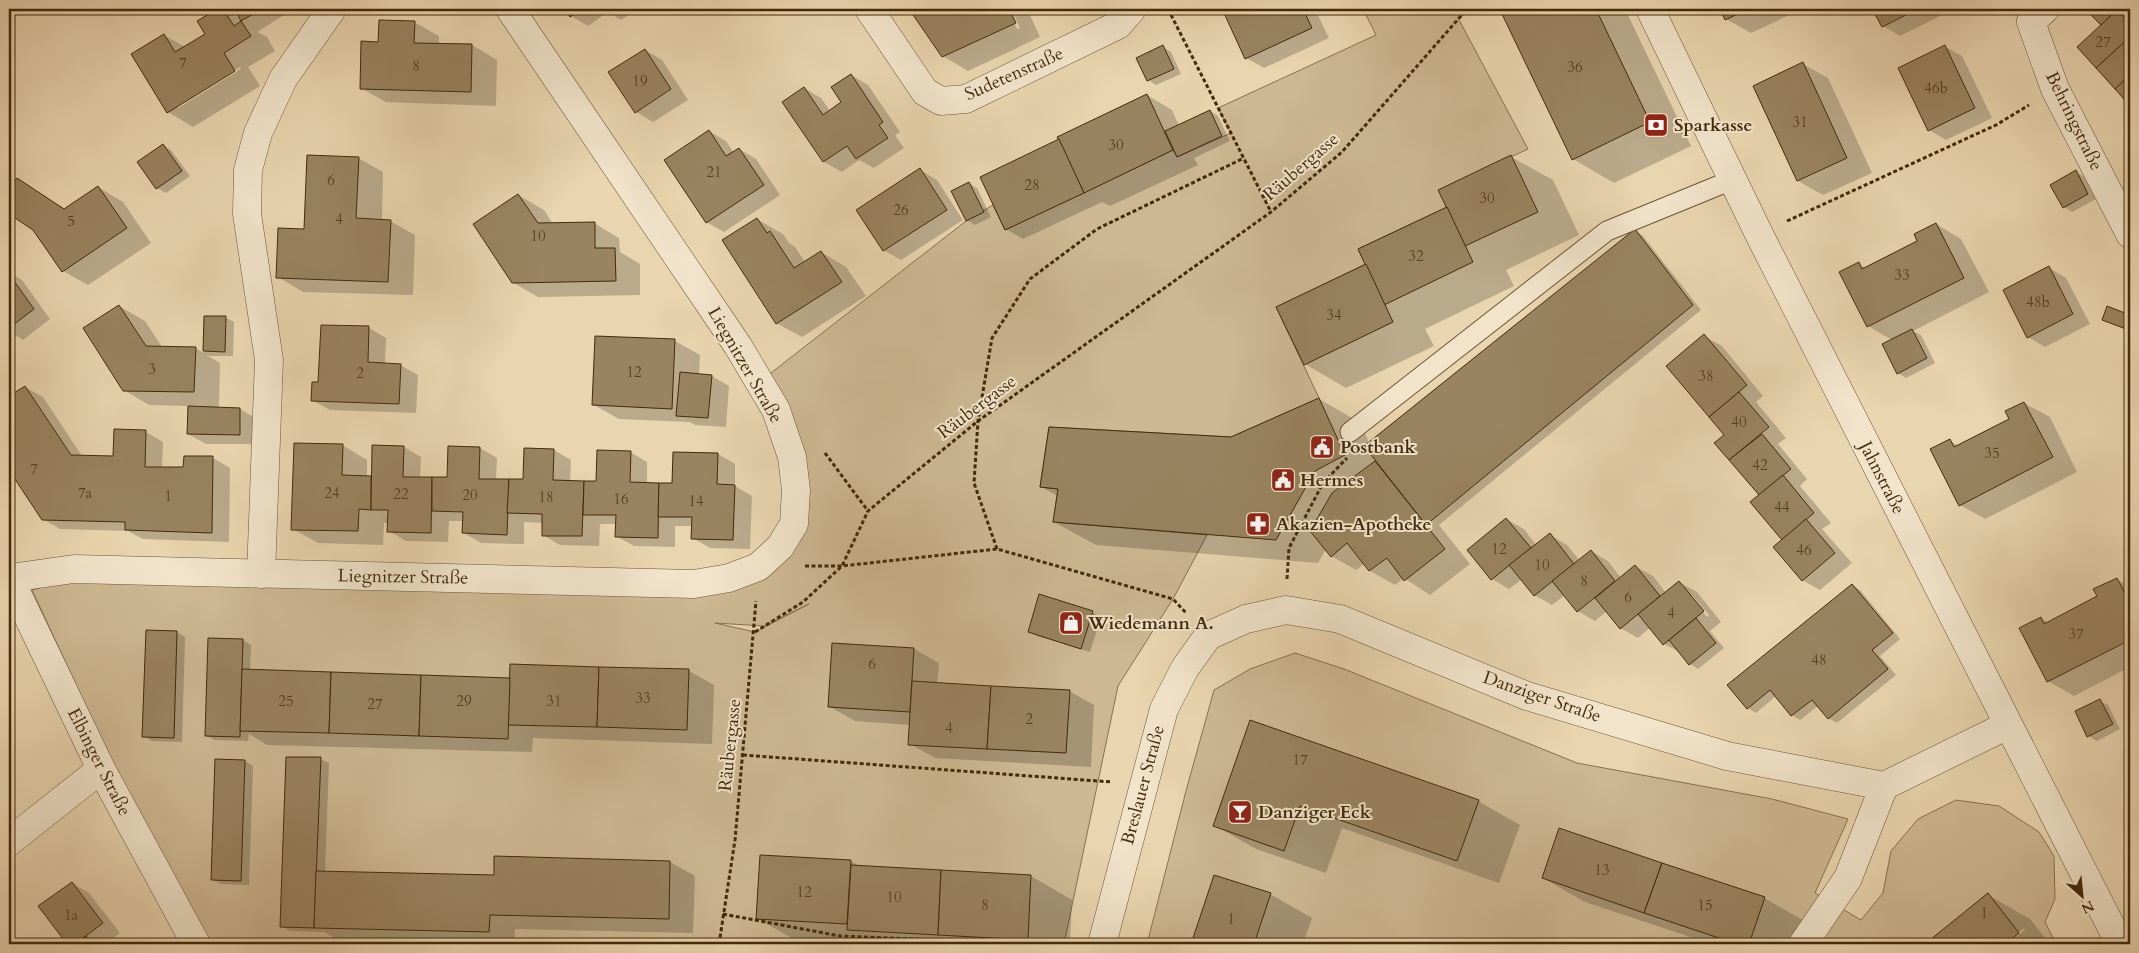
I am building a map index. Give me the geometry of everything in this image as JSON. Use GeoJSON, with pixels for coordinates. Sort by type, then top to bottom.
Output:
{"type":"FeatureCollection","features":[{"type":"Feature","properties":{"kind":"street"},"geometry":{"type":"LineString","coordinates":[[260,574],[269,360],[247,214],[248,170],[258,133],[283,79],[332,9]]}},
{"type":"Feature","properties":{"kind":"street","name":"Liegnitzer Straße"},"geometry":{"type":"LineString","coordinates":[[9,578],[74,568],[694,584],[729,578],[758,567],[780,547],[794,524],[796,490],[792,457],[776,410],[738,346],[510,9]]}},
{"type":"Feature","properties":{"kind":"street","name":"Sudetenstraße"},"geometry":{"type":"LineString","coordinates":[[869,9],[925,92],[941,101],[966,99],[1002,82],[1118,25],[1132,9]]}},
{"type":"Feature","properties":{"kind":"street","name":"Jahnstraße"},"geometry":{"type":"LineString","coordinates":[[1650,9],[1759,234],[2120,944]]}},
{"type":"Feature","properties":{"kind":"street","name":"Behringstraße"},"geometry":{"type":"LineString","coordinates":[[2045,9],[2032,22],[2055,89],[2130,234]]}},
{"type":"Feature","properties":{"kind":"street","name":"Elbinger Straße"},"geometry":{"type":"LineString","coordinates":[[9,578],[101,769],[196,944]]}},
{"type":"Feature","properties":{"kind":"street","name":"Danziger Straße"},"geometry":{"type":"LineString","coordinates":[[1208,636],[1246,619],[1286,610],[1340,619],[1527,696],[1727,756],[1884,786]]}},
{"type":"Feature","properties":{"kind":"street","name":"Breslauer Straße"},"geometry":{"type":"LineString","coordinates":[[1102,944],[1164,709],[1185,668],[1208,636]]}},
{"type":"Feature","properties":{"kind":"street"},"geometry":{"type":"LineString","coordinates":[[1803,944],[1848,878],[1884,786],[2008,725]]}},
{"type":"Feature","properties":{"kind":"street"},"geometry":{"type":"LineString","coordinates":[[9,842],[101,769]]}},
{"type":"Feature","properties":{"kind":"lane"},"geometry":{"type":"LineString","coordinates":[[1350,432],[1607,231],[1732,180]]}},
{"type":"Feature","properties":{"kind":"path"},"geometry":{"type":"LineString","coordinates":[[1168,9],[1271,212]]}},
{"type":"Feature","properties":{"kind":"path","name":"Räubergasse"},"geometry":{"type":"LineString","coordinates":[[720,944],[744,755],[755,632],[803,602],[842,566],[868,511],[978,421],[1271,212],[1342,152],[1466,9]]}},
{"type":"Feature","properties":{"kind":"path"},"geometry":{"type":"LineString","coordinates":[[1759,234],[1996,125],[2055,89]]}},
{"type":"Feature","properties":{"kind":"path"},"geometry":{"type":"LineString","coordinates":[[998,549],[974,483],[978,421],[992,338],[1030,279],[1098,229],[1244,158]]}},
{"type":"Feature","properties":{"kind":"path"},"geometry":{"type":"LineString","coordinates":[[1286,610],[1289,548],[1323,483],[1350,455]]}},
{"type":"Feature","properties":{"kind":"path"},"geometry":{"type":"LineString","coordinates":[[842,566],[998,549],[1173,599],[1208,636]]}},
{"type":"Feature","properties":{"kind":"path"},"geometry":{"type":"LineString","coordinates":[[744,755],[1143,785]]}},
{"type":"Feature","properties":{"kind":"path"},"geometry":{"type":"LineString","coordinates":[[723,914],[840,936],[1034,944]]}},
{"type":"Feature","properties":{"kind":"shaded area"},"geometry":{"type":"Polygon","coordinates":[[[1363,9],[1475,9],[1458,18],[1528,149],[1439,190],[1447,207],[1358,249],[1366,264],[1276,307],[1319,398],[1231,437],[1049,427],[1040,487],[1058,489],[1053,522],[1207,535],[1173,599],[1118,686],[1064,944],[203,944],[111,760],[32,590],[93,573],[729,578],[794,524],[767,376],[966,221],[993,205],[1005,230],[1173,150],[1177,157],[1231,133],[1218,108],[1376,35],[1363,9]],[[809,604],[764,626],[715,623],[755,632],[809,604]]]}},
{"type":"Feature","properties":{"kind":"shaded area"},"geometry":{"type":"Polygon","coordinates":[[[1295,653],[1344,669],[1577,763],[1772,799],[1848,819],[1815,893],[1861,920],[1883,893],[1891,851],[1918,819],[1956,800],[1999,806],[2039,832],[2054,856],[2055,899],[2045,922],[2056,944],[1147,944],[1214,690],[1250,669],[1295,653]]]}},
{"type":"Feature","properties":{"kind":"building"},"geometry":{"type":"Polygon","coordinates":[[[217,9],[223,9],[234,26],[241,21],[251,36],[224,53],[235,71],[167,113],[131,54],[164,34],[175,52],[205,34],[197,21],[217,9]]]}},
{"type":"Feature","properties":{"kind":"building"},"geometry":{"type":"Polygon","coordinates":[[[234,9],[262,9],[241,21],[234,9]]]}},
{"type":"Feature","properties":{"kind":"building"},"geometry":{"type":"Polygon","coordinates":[[[564,9],[582,9],[570,17],[564,9]]]}},
{"type":"Feature","properties":{"kind":"building"},"geometry":{"type":"Polygon","coordinates":[[[909,9],[1009,9],[1016,23],[942,57],[909,9]]]}},
{"type":"Feature","properties":{"kind":"building"},"geometry":{"type":"Polygon","coordinates":[[[1234,9],[1303,9],[1312,28],[1245,59],[1224,13],[1234,9]]]}},
{"type":"Feature","properties":{"kind":"building"},"geometry":{"type":"Polygon","coordinates":[[[1507,9],[1596,9],[1650,122],[1572,160],[1501,12],[1507,9]]]}},
{"type":"Feature","properties":{"kind":"building"},"geometry":{"type":"Polygon","coordinates":[[[1720,9],[1748,9],[1725,20],[1720,9]]]}},
{"type":"Feature","properties":{"kind":"building"},"geometry":{"type":"Polygon","coordinates":[[[1872,9],[1918,9],[1882,27],[1872,9]]]}},
{"type":"Feature","properties":{"kind":"building"},"geometry":{"type":"Polygon","coordinates":[[[2089,9],[2118,9],[2101,25],[2087,11],[2089,9]]]}},
{"type":"Feature","properties":{"kind":"building"},"geometry":{"type":"Polygon","coordinates":[[[2117,10],[2130,24],[2130,37],[2096,68],[2077,47],[2117,10]]]}},
{"type":"Feature","properties":{"kind":"building"},"geometry":{"type":"Polygon","coordinates":[[[379,20],[415,21],[414,43],[472,44],[471,92],[360,89],[361,41],[378,42],[379,20]]]}},
{"type":"Feature","properties":{"kind":"building"},"geometry":{"type":"Polygon","coordinates":[[[2130,37],[2130,75],[2115,89],[2096,68],[2130,37]]]}},
{"type":"Feature","properties":{"kind":"building"},"geometry":{"type":"Polygon","coordinates":[[[1163,45],[1174,69],[1147,81],[1136,58],[1163,45]]]}},
{"type":"Feature","properties":{"kind":"building"},"geometry":{"type":"Polygon","coordinates":[[[1945,45],[1975,108],[1928,131],[1898,68],[1945,45]]]}},
{"type":"Feature","properties":{"kind":"building"},"geometry":{"type":"Polygon","coordinates":[[[645,49],[671,89],[635,113],[608,72],[645,49]]]}},
{"type":"Feature","properties":{"kind":"building"},"geometry":{"type":"Polygon","coordinates":[[[1803,62],[1847,158],[1797,181],[1753,86],[1803,62]]]}},
{"type":"Feature","properties":{"kind":"building"},"geometry":{"type":"Polygon","coordinates":[[[851,74],[883,122],[879,125],[888,138],[856,159],[847,146],[823,162],[782,102],[804,87],[823,115],[841,102],[831,87],[851,74]]]}},
{"type":"Feature","properties":{"kind":"building"},"geometry":{"type":"Polygon","coordinates":[[[2130,75],[2130,106],[2115,89],[2130,75]]]}},
{"type":"Feature","properties":{"kind":"building"},"geometry":{"type":"Polygon","coordinates":[[[1147,94],[1173,150],[1084,193],[1057,137],[1147,94]]]}},
{"type":"Feature","properties":{"kind":"building"},"geometry":{"type":"Polygon","coordinates":[[[1210,110],[1222,136],[1177,157],[1165,131],[1210,110]]]}},
{"type":"Feature","properties":{"kind":"building"},"geometry":{"type":"Polygon","coordinates":[[[709,130],[726,156],[739,148],[764,185],[706,223],[664,160],[709,130]]]}},
{"type":"Feature","properties":{"kind":"building"},"geometry":{"type":"Polygon","coordinates":[[[1059,139],[1084,193],[1005,230],[980,177],[1059,139]]]}},
{"type":"Feature","properties":{"kind":"building"},"geometry":{"type":"Polygon","coordinates":[[[163,144],[182,171],[156,189],[137,162],[163,144]]]}},
{"type":"Feature","properties":{"kind":"building"},"geometry":{"type":"Polygon","coordinates":[[[307,155],[359,157],[356,218],[391,220],[388,282],[276,278],[278,228],[304,229],[307,155]]]}},
{"type":"Feature","properties":{"kind":"building"},"geometry":{"type":"Polygon","coordinates":[[[1511,155],[1538,212],[1465,246],[1438,190],[1511,155]]]}},
{"type":"Feature","properties":{"kind":"building"},"geometry":{"type":"Polygon","coordinates":[[[920,168],[947,210],[883,251],[856,210],[920,168]]]}},
{"type":"Feature","properties":{"kind":"building"},"geometry":{"type":"Polygon","coordinates":[[[2076,170],[2088,194],[2063,208],[2050,185],[2076,170]]]}},
{"type":"Feature","properties":{"kind":"building"},"geometry":{"type":"Polygon","coordinates":[[[17,178],[64,209],[98,186],[127,228],[62,272],[33,230],[9,214],[9,191],[17,178]]]}},
{"type":"Feature","properties":{"kind":"building"},"geometry":{"type":"Polygon","coordinates":[[[969,182],[984,212],[966,221],[951,191],[969,182]]]}},
{"type":"Feature","properties":{"kind":"building"},"geometry":{"type":"Polygon","coordinates":[[[518,194],[538,223],[595,222],[595,248],[615,248],[616,281],[512,283],[473,224],[518,194]]]}},
{"type":"Feature","properties":{"kind":"building"},"geometry":{"type":"Polygon","coordinates":[[[1447,207],[1473,262],[1384,305],[1358,249],[1447,207]]]}},
{"type":"Feature","properties":{"kind":"building"},"geometry":{"type":"Polygon","coordinates":[[[757,218],[767,233],[770,231],[794,268],[821,251],[842,282],[776,324],[722,240],[757,218]]]}},
{"type":"Feature","properties":{"kind":"building"},"geometry":{"type":"Polygon","coordinates":[[[1936,223],[1964,278],[1867,327],[1839,272],[1859,262],[1862,269],[1917,241],[1914,234],[1936,223]]]}},
{"type":"Feature","properties":{"kind":"building"},"geometry":{"type":"Polygon","coordinates":[[[1635,229],[1693,305],[1426,525],[1364,446],[1635,229]]]}},
{"type":"Feature","properties":{"kind":"building"},"geometry":{"type":"Polygon","coordinates":[[[1366,264],[1393,322],[1304,365],[1276,307],[1366,264]]]}},
{"type":"Feature","properties":{"kind":"building"},"geometry":{"type":"Polygon","coordinates":[[[2049,266],[2073,314],[2027,338],[2003,290],[2049,266]]]}},
{"type":"Feature","properties":{"kind":"building"},"geometry":{"type":"Polygon","coordinates":[[[9,274],[34,309],[9,328],[9,274]]]}},
{"type":"Feature","properties":{"kind":"building"},"geometry":{"type":"Polygon","coordinates":[[[119,305],[146,346],[196,347],[194,392],[123,391],[83,328],[119,305]]]}},
{"type":"Feature","properties":{"kind":"building"},"geometry":{"type":"Polygon","coordinates":[[[2107,306],[2130,315],[2126,329],[2102,320],[2107,306]]]}},
{"type":"Feature","properties":{"kind":"building"},"geometry":{"type":"Polygon","coordinates":[[[204,316],[226,316],[225,352],[203,351],[204,316]]]}},
{"type":"Feature","properties":{"kind":"building"},"geometry":{"type":"Polygon","coordinates":[[[321,325],[369,326],[368,362],[401,364],[399,404],[311,401],[312,382],[318,382],[321,325]]]}},
{"type":"Feature","properties":{"kind":"building"},"geometry":{"type":"Polygon","coordinates":[[[1912,329],[1927,358],[1897,374],[1882,344],[1912,329]]]}},
{"type":"Feature","properties":{"kind":"building"},"geometry":{"type":"Polygon","coordinates":[[[1704,334],[1747,385],[1709,417],[1666,366],[1704,334]]]}},
{"type":"Feature","properties":{"kind":"building"},"geometry":{"type":"Polygon","coordinates":[[[595,336],[675,339],[672,409],[592,405],[595,336]]]}},
{"type":"Feature","properties":{"kind":"building"},"geometry":{"type":"Polygon","coordinates":[[[680,372],[712,375],[708,418],[676,416],[680,372]]]}},
{"type":"Feature","properties":{"kind":"building"},"geometry":{"type":"Polygon","coordinates":[[[25,386],[71,455],[113,456],[114,429],[146,430],[145,467],[183,467],[184,456],[213,456],[212,533],[125,530],[125,522],[42,520],[9,470],[9,396],[25,386]]]}},
{"type":"Feature","properties":{"kind":"building"},"geometry":{"type":"Polygon","coordinates":[[[1739,392],[1769,427],[1729,460],[1714,443],[1724,435],[1709,417],[1739,392]]]}},
{"type":"Feature","properties":{"kind":"building"},"geometry":{"type":"Polygon","coordinates":[[[1319,398],[1345,455],[1315,471],[1276,540],[1053,522],[1058,489],[1040,487],[1049,427],[1231,437],[1319,398]]]}},
{"type":"Feature","properties":{"kind":"building"},"geometry":{"type":"Polygon","coordinates":[[[2024,402],[2053,457],[1959,506],[1930,449],[1950,439],[1954,447],[2009,419],[2005,411],[2024,402]]]}},
{"type":"Feature","properties":{"kind":"building"},"geometry":{"type":"Polygon","coordinates":[[[188,406],[240,408],[240,435],[187,434],[188,406]]]}},
{"type":"Feature","properties":{"kind":"building"},"geometry":{"type":"Polygon","coordinates":[[[1762,434],[1791,469],[1759,495],[1729,460],[1762,434]]]}},
{"type":"Feature","properties":{"kind":"building"},"geometry":{"type":"Polygon","coordinates":[[[294,443],[343,444],[342,475],[371,476],[371,510],[359,509],[358,531],[291,530],[294,443]]]}},
{"type":"Feature","properties":{"kind":"building"},"geometry":{"type":"Polygon","coordinates":[[[372,445],[404,446],[403,477],[432,477],[431,533],[387,532],[388,510],[371,510],[372,445]]]}},
{"type":"Feature","properties":{"kind":"building"},"geometry":{"type":"Polygon","coordinates":[[[448,446],[480,447],[479,479],[509,479],[507,535],[462,533],[463,512],[432,511],[432,477],[447,477],[448,446]]]}},
{"type":"Feature","properties":{"kind":"building"},"geometry":{"type":"Polygon","coordinates":[[[524,448],[554,449],[553,480],[584,481],[582,536],[542,536],[542,514],[507,513],[509,479],[523,479],[524,448]]]}},
{"type":"Feature","properties":{"kind":"building"},"geometry":{"type":"Polygon","coordinates":[[[597,450],[631,451],[630,482],[659,483],[658,538],[615,537],[616,515],[583,515],[584,481],[596,481],[597,450]]]}},
{"type":"Feature","properties":{"kind":"building"},"geometry":{"type":"Polygon","coordinates":[[[673,452],[718,453],[717,484],[735,485],[733,540],[691,539],[692,517],[658,517],[659,483],[672,483],[673,452]]]}},
{"type":"Feature","properties":{"kind":"building"},"geometry":{"type":"Polygon","coordinates":[[[1375,461],[1445,549],[1404,581],[1387,558],[1369,571],[1347,543],[1331,557],[1310,531],[1332,493],[1375,461]]]}},
{"type":"Feature","properties":{"kind":"building"},"geometry":{"type":"Polygon","coordinates":[[[1783,475],[1814,513],[1782,540],[1750,502],[1783,475]]]}},
{"type":"Feature","properties":{"kind":"building"},"geometry":{"type":"Polygon","coordinates":[[[1506,518],[1531,548],[1491,580],[1467,550],[1506,518]]]}},
{"type":"Feature","properties":{"kind":"building"},"geometry":{"type":"Polygon","coordinates":[[[1806,519],[1835,553],[1802,581],[1773,547],[1806,519]]]}},
{"type":"Feature","properties":{"kind":"building"},"geometry":{"type":"Polygon","coordinates":[[[1550,533],[1574,564],[1534,596],[1509,565],[1550,533]]]}},
{"type":"Feature","properties":{"kind":"building"},"geometry":{"type":"Polygon","coordinates":[[[1591,550],[1615,581],[1577,612],[1552,581],[1591,550]]]}},
{"type":"Feature","properties":{"kind":"building"},"geometry":{"type":"Polygon","coordinates":[[[1635,565],[1660,596],[1620,629],[1595,598],[1635,565]]]}},
{"type":"Feature","properties":{"kind":"building"},"geometry":{"type":"Polygon","coordinates":[[[2117,578],[2130,603],[2130,640],[2047,682],[2019,628],[2041,617],[2044,624],[2097,596],[2093,589],[2117,578]]]}},
{"type":"Feature","properties":{"kind":"building"},"geometry":{"type":"Polygon","coordinates":[[[1679,581],[1704,611],[1663,645],[1638,614],[1679,581]]]}},
{"type":"Feature","properties":{"kind":"building"},"geometry":{"type":"Polygon","coordinates":[[[1852,584],[1893,633],[1872,650],[1888,669],[1828,719],[1812,700],[1791,716],[1770,690],[1747,709],[1727,685],[1852,584]]]}},
{"type":"Feature","properties":{"kind":"building"},"geometry":{"type":"Polygon","coordinates":[[[1039,594],[1093,611],[1081,649],[1028,632],[1039,594]]]}},
{"type":"Feature","properties":{"kind":"building"},"geometry":{"type":"Polygon","coordinates":[[[1696,618],[1716,643],[1689,665],[1669,640],[1696,618]]]}},
{"type":"Feature","properties":{"kind":"building"},"geometry":{"type":"Polygon","coordinates":[[[146,630],[177,631],[174,738],[142,737],[146,630]]]}},
{"type":"Feature","properties":{"kind":"building"},"geometry":{"type":"Polygon","coordinates":[[[208,638],[243,639],[240,737],[205,736],[208,638]]]}},
{"type":"Feature","properties":{"kind":"building"},"geometry":{"type":"Polygon","coordinates":[[[832,643],[914,648],[910,712],[828,707],[832,643]]]}},
{"type":"Feature","properties":{"kind":"building"},"geometry":{"type":"Polygon","coordinates":[[[510,664],[599,667],[597,727],[508,725],[510,664]]]}},
{"type":"Feature","properties":{"kind":"building"},"geometry":{"type":"Polygon","coordinates":[[[599,667],[689,669],[687,730],[597,727],[599,667]]]}},
{"type":"Feature","properties":{"kind":"building"},"geometry":{"type":"Polygon","coordinates":[[[242,669],[331,672],[329,733],[240,731],[242,669]]]}},
{"type":"Feature","properties":{"kind":"building"},"geometry":{"type":"Polygon","coordinates":[[[331,672],[421,675],[419,736],[329,733],[331,672]]]}},
{"type":"Feature","properties":{"kind":"building"},"geometry":{"type":"Polygon","coordinates":[[[421,675],[510,678],[508,739],[419,736],[421,675]]]}},
{"type":"Feature","properties":{"kind":"building"},"geometry":{"type":"Polygon","coordinates":[[[912,681],[991,686],[987,749],[908,745],[912,681]]]}},
{"type":"Feature","properties":{"kind":"building"},"geometry":{"type":"Polygon","coordinates":[[[991,686],[1070,690],[1066,753],[987,749],[991,686]]]}},
{"type":"Feature","properties":{"kind":"building"},"geometry":{"type":"Polygon","coordinates":[[[2100,699],[2113,724],[2087,737],[2075,711],[2100,699]]]}},
{"type":"Feature","properties":{"kind":"building"},"geometry":{"type":"Polygon","coordinates":[[[1250,720],[1479,800],[1457,861],[1300,806],[1284,851],[1213,826],[1250,720]]]}},
{"type":"Feature","properties":{"kind":"building"},"geometry":{"type":"Polygon","coordinates":[[[286,757],[321,757],[314,928],[280,927],[286,757]]]}},
{"type":"Feature","properties":{"kind":"building"},"geometry":{"type":"Polygon","coordinates":[[[215,759],[245,760],[241,881],[211,880],[215,759]]]}},
{"type":"Feature","properties":{"kind":"building"},"geometry":{"type":"Polygon","coordinates":[[[1559,828],[1662,863],[1644,913],[1542,878],[1559,828]]]}},
{"type":"Feature","properties":{"kind":"building"},"geometry":{"type":"Polygon","coordinates":[[[760,855],[851,860],[847,924],[756,919],[760,855]]]}},
{"type":"Feature","properties":{"kind":"building"},"geometry":{"type":"Polygon","coordinates":[[[494,856],[670,861],[669,919],[490,915],[489,932],[314,928],[316,871],[494,875],[494,856]]]}},
{"type":"Feature","properties":{"kind":"building"},"geometry":{"type":"Polygon","coordinates":[[[1662,863],[1765,897],[1749,944],[1737,944],[1644,913],[1662,863]]]}},
{"type":"Feature","properties":{"kind":"building"},"geometry":{"type":"Polygon","coordinates":[[[851,865],[941,870],[938,935],[847,930],[851,865]]]}},
{"type":"Feature","properties":{"kind":"building"},"geometry":{"type":"Polygon","coordinates":[[[941,870],[1031,875],[1028,940],[938,935],[941,870]]]}},
{"type":"Feature","properties":{"kind":"building"},"geometry":{"type":"Polygon","coordinates":[[[1214,875],[1271,893],[1254,944],[1191,944],[1214,875]]]}},
{"type":"Feature","properties":{"kind":"building"},"geometry":{"type":"Polygon","coordinates":[[[72,882],[103,923],[75,944],[67,944],[38,906],[72,882]]]}},
{"type":"Feature","properties":{"kind":"building"},"geometry":{"type":"Polygon","coordinates":[[[1988,893],[2019,933],[2005,944],[1925,944],[1988,893]]]}},
{"type":"Feature","properties":{"kind":"building"},"geometry":{"type":"Polygon","coordinates":[[[86,936],[92,944],[75,944],[86,936]]]}},
{"type":"Feature","properties":{"kind":"place","name":"Sparkasse"},"geometry":{"type":"Point","coordinates":[1656,125]}},
{"type":"Feature","properties":{"kind":"place","name":"Postbank"},"geometry":{"type":"Point","coordinates":[1322,447]}},
{"type":"Feature","properties":{"kind":"place","name":"Hermes"},"geometry":{"type":"Point","coordinates":[1283,480]}},
{"type":"Feature","properties":{"kind":"place","name":"Akazien-Apotheke"},"geometry":{"type":"Point","coordinates":[1258,524]}},
{"type":"Feature","properties":{"kind":"place","name":"Wiedemann A."},"geometry":{"type":"Point","coordinates":[1071,623]}},
{"type":"Feature","properties":{"kind":"place","name":"Danziger Eck"},"geometry":{"type":"Point","coordinates":[1240,812]}}]}
